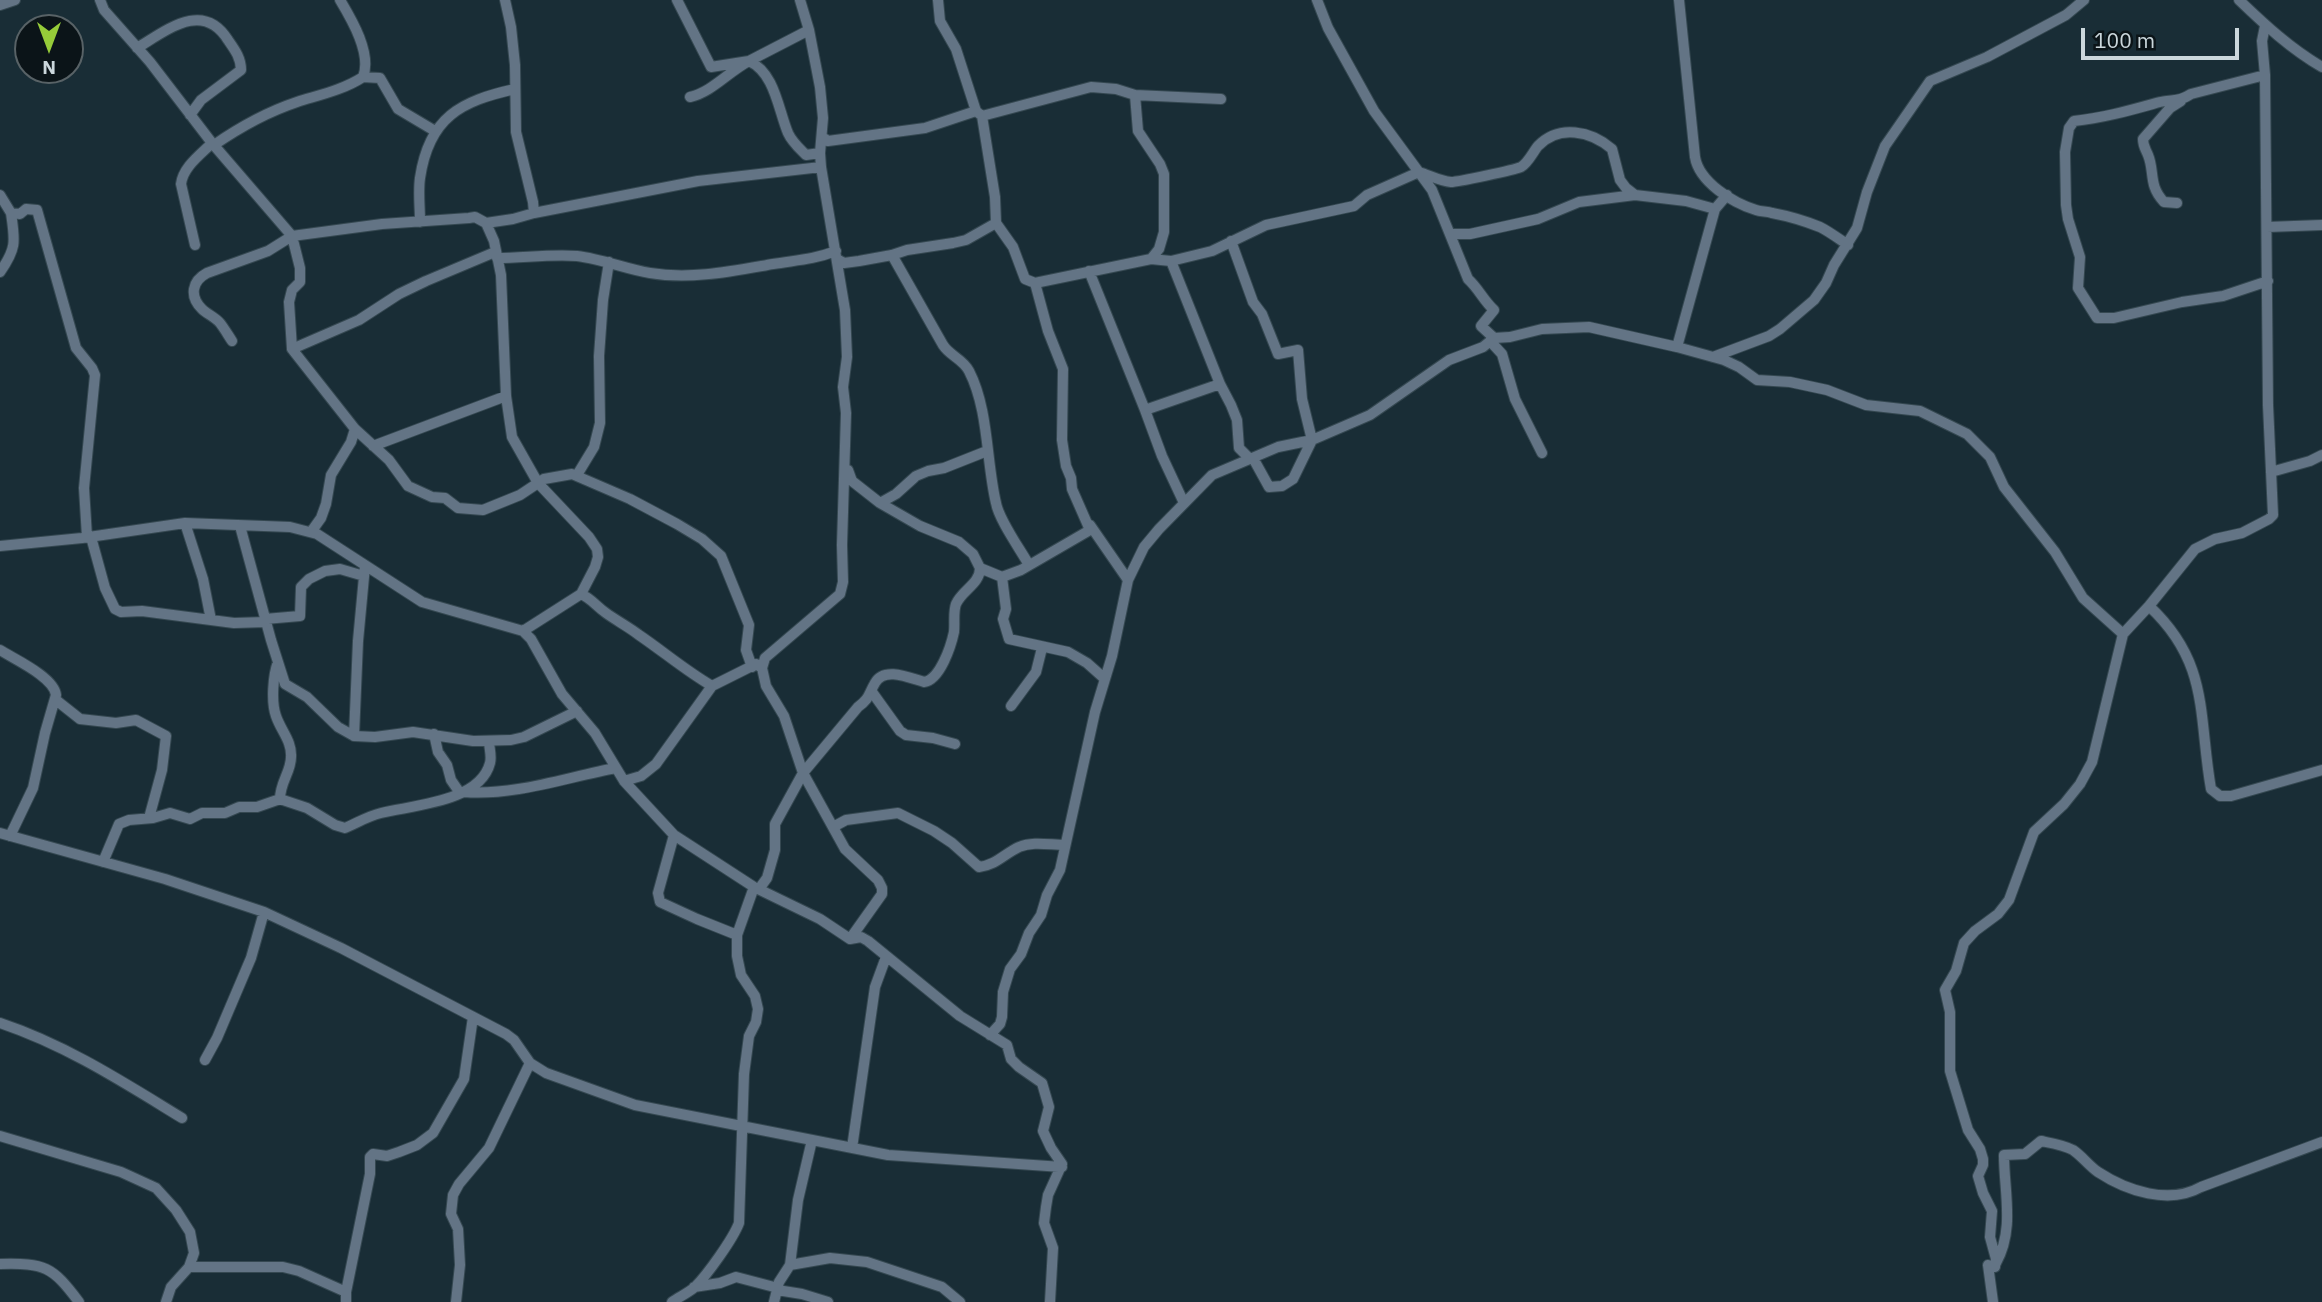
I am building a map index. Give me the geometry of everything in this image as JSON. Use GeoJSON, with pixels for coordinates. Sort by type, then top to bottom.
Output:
{"type":"FeatureCollection","features":[{"type":"Feature","properties":{"kind":"street"},"geometry":{"type":"LineString","coordinates":[[0,5],[15,0]]}},
{"type":"Feature","properties":{"kind":"street"},"geometry":{"type":"LineString","coordinates":[[100,0],[104,10],[213,144],[292,236],[300,268],[300,282],[292,290],[289,302],[292,349],[355,429],[389,460],[408,486],[432,497],[445,498],[458,508],[484,510],[520,495],[538,483],[560,475],[577,475],[677,524],[716,550],[725,564],[749,625],[747,650],[783,716],[803,773],[845,849],[878,880],[882,888],[882,894],[850,939]]}},
{"type":"Feature","properties":{"kind":"street"},"geometry":{"type":"LineString","coordinates":[[340,0],[366,64],[363,77]]}},
{"type":"Feature","properties":{"kind":"street"},"geometry":{"type":"LineString","coordinates":[[505,0],[511,27],[517,142],[534,213]]}},
{"type":"Feature","properties":{"kind":"street"},"geometry":{"type":"LineString","coordinates":[[677,0],[711,67],[749,61],[760,66],[781,106],[789,134],[796,146],[806,155],[820,153]]}},
{"type":"Feature","properties":{"kind":"street"},"geometry":{"type":"LineString","coordinates":[[624,781],[641,776],[656,764],[712,686],[729,676],[757,667],[840,594],[843,582],[846,413],[842,387],[847,357],[845,310],[821,167],[823,118],[820,87],[800,0]]}},
{"type":"Feature","properties":{"kind":"street"},"geometry":{"type":"LineString","coordinates":[[938,0],[940,21],[956,49],[979,114],[995,197],[996,223],[1013,247],[1025,279],[1035,283],[1151,259],[1171,261],[1213,251],[1266,225],[1354,206],[1367,195],[1419,172],[1442,181],[1458,182],[1522,166],[1550,136],[1563,132],[1593,136],[1612,149],[1620,180],[1635,195]]}},
{"type":"Feature","properties":{"kind":"street"},"geometry":{"type":"LineString","coordinates":[[1317,0],[1332,37],[1374,111],[1432,190],[1468,279],[1494,310],[1481,326],[1502,354],[1515,399],[1542,453]]}},
{"type":"Feature","properties":{"kind":"street"},"geometry":{"type":"LineString","coordinates":[[1679,0],[1696,163],[1710,182],[1727,195],[1757,210],[1822,228],[1848,245]]}},
{"type":"Feature","properties":{"kind":"street"},"geometry":{"type":"LineString","coordinates":[[1711,357],[1769,336],[1814,300],[1857,228],[1867,192],[1885,146],[1930,81],[1987,57],[2066,15],[2084,0]]}},
{"type":"Feature","properties":{"kind":"street"},"geometry":{"type":"LineString","coordinates":[[2239,0],[2265,26],[2303,56],[2322,67]]}},
{"type":"Feature","properties":{"kind":"street"},"geometry":{"type":"LineString","coordinates":[[137,48],[188,20],[201,19],[213,23],[224,33],[241,61],[241,70],[201,100],[190,115]]}},
{"type":"Feature","properties":{"kind":"street"},"geometry":{"type":"LineString","coordinates":[[1997,1263],[1990,1242],[1992,1211],[1978,1176],[1983,1159],[1964,1117],[1950,1070],[1950,1012],[1945,990],[1956,971],[1964,943],[1998,914],[2009,900],[2034,832],[2064,804],[2080,784],[2092,762],[2123,634],[2195,549],[2216,539],[2242,533],[2269,519],[2273,514],[2268,405],[2265,75],[2262,41],[2265,26]]}},
{"type":"Feature","properties":{"kind":"street"},"geometry":{"type":"LineString","coordinates":[[690,97],[704,94],[732,70],[808,30]]}},
{"type":"Feature","properties":{"kind":"street"},"geometry":{"type":"LineString","coordinates":[[2176,204],[2160,199],[2151,177],[2143,139],[2170,108],[2191,94],[2265,75]]}},
{"type":"Feature","properties":{"kind":"street"},"geometry":{"type":"LineString","coordinates":[[195,245],[181,178],[213,144],[262,116],[352,85],[363,77],[380,78],[398,109],[435,131]]}},
{"type":"Feature","properties":{"kind":"street"},"geometry":{"type":"LineString","coordinates":[[822,137],[828,141],[903,131],[1087,88],[1116,89],[1135,95],[1221,99]]}},
{"type":"Feature","properties":{"kind":"street"},"geometry":{"type":"LineString","coordinates":[[420,222],[421,177],[435,131],[444,119],[460,109],[484,97],[516,89]]}},
{"type":"Feature","properties":{"kind":"street"},"geometry":{"type":"LineString","coordinates":[[1135,95],[1138,131],[1164,174],[1164,232],[1151,259]]}},
{"type":"Feature","properties":{"kind":"street"},"geometry":{"type":"LineString","coordinates":[[2181,101],[2166,101],[2121,114],[2074,121],[2068,128],[2065,152],[2066,205],[2080,257],[2077,282],[2080,292],[2097,318],[2106,320],[2182,302],[2223,296],[2267,281]]}},
{"type":"Feature","properties":{"kind":"street"},"geometry":{"type":"LineString","coordinates":[[486,223],[698,181],[821,167]]}},
{"type":"Feature","properties":{"kind":"street"},"geometry":{"type":"LineString","coordinates":[[0,195],[11,213],[14,235],[13,253],[0,272]]}},
{"type":"Feature","properties":{"kind":"street"},"geometry":{"type":"LineString","coordinates":[[1451,234],[1470,234],[1525,222],[1579,202],[1635,195],[1686,201],[1715,209]]}},
{"type":"Feature","properties":{"kind":"street"},"geometry":{"type":"LineString","coordinates":[[1678,347],[1715,209],[1727,195]]}},
{"type":"Feature","properties":{"kind":"street"},"geometry":{"type":"LineString","coordinates":[[11,213],[20,214],[26,209],[37,210],[42,220],[72,337],[76,348],[95,375],[84,488],[89,537],[115,609],[121,612],[142,611],[234,623],[300,616],[301,587],[304,583],[325,571],[364,571]]}},
{"type":"Feature","properties":{"kind":"street"},"geometry":{"type":"LineString","coordinates":[[232,341],[220,323],[201,309],[194,293],[198,278],[207,273],[268,251],[292,236],[382,224],[475,217],[486,223],[494,240],[501,275],[506,396],[512,437],[538,483],[579,525],[597,549],[598,557],[580,594],[523,631]]}},
{"type":"Feature","properties":{"kind":"street"},"geometry":{"type":"LineString","coordinates":[[836,255],[844,263],[892,255],[966,240],[996,223]]}},
{"type":"Feature","properties":{"kind":"street"},"geometry":{"type":"LineString","coordinates":[[2267,227],[2322,225]]}},
{"type":"Feature","properties":{"kind":"street"},"geometry":{"type":"LineString","coordinates":[[1171,261],[1237,420],[1240,448],[1252,459],[1269,486],[1282,486],[1293,479],[1312,440],[1302,399],[1298,350],[1278,354],[1262,314],[1252,302],[1231,241]]}},
{"type":"Feature","properties":{"kind":"street"},"geometry":{"type":"LineString","coordinates":[[292,349],[359,320],[417,285],[496,255],[558,255],[682,276],[836,255]]}},
{"type":"Feature","properties":{"kind":"street"},"geometry":{"type":"LineString","coordinates":[[892,255],[947,352],[962,361],[969,371],[982,408],[996,506],[1029,565]]}},
{"type":"Feature","properties":{"kind":"street"},"geometry":{"type":"LineString","coordinates":[[577,475],[594,447],[600,423],[599,356],[609,262]]}},
{"type":"Feature","properties":{"kind":"street"},"geometry":{"type":"LineString","coordinates":[[1089,271],[1162,456],[1184,503]]}},
{"type":"Feature","properties":{"kind":"street"},"geometry":{"type":"LineString","coordinates":[[1035,283],[1048,331],[1063,369],[1062,440],[1072,489],[1090,525],[1128,580]]}},
{"type":"Feature","properties":{"kind":"street"},"geometry":{"type":"LineString","coordinates":[[990,1035],[1000,1024],[1003,992],[1010,969],[1021,954],[1060,870],[1128,580],[1144,547],[1158,529],[1212,475],[1278,447],[1312,440],[1370,415],[1449,360],[1492,340],[1542,330],[1589,327],[1711,357],[1739,367],[1757,380],[1790,382],[1827,390],[1866,405],[1920,411],[1967,434],[1990,457],[2004,487],[2055,552],[2084,598],[2123,634]]}},
{"type":"Feature","properties":{"kind":"street"},"geometry":{"type":"LineString","coordinates":[[1145,410],[1220,384]]}},
{"type":"Feature","properties":{"kind":"street"},"geometry":{"type":"LineString","coordinates":[[373,446],[506,396]]}},
{"type":"Feature","properties":{"kind":"street"},"geometry":{"type":"LineString","coordinates":[[312,532],[326,504],[331,475],[351,442],[355,429]]}},
{"type":"Feature","properties":{"kind":"street"},"geometry":{"type":"LineString","coordinates":[[880,503],[896,494],[916,476],[987,451]]}},
{"type":"Feature","properties":{"kind":"street"},"geometry":{"type":"LineString","coordinates":[[2271,472],[2322,455]]}},
{"type":"Feature","properties":{"kind":"street"},"geometry":{"type":"LineString","coordinates":[[844,460],[852,481],[880,503],[920,526],[959,542],[973,554],[981,568],[1002,577],[1013,575],[1088,533],[1090,525]]}},
{"type":"Feature","properties":{"kind":"street"},"geometry":{"type":"LineString","coordinates":[[186,523],[203,579],[211,620]]}},
{"type":"Feature","properties":{"kind":"street"},"geometry":{"type":"LineString","coordinates":[[0,546],[186,523],[284,526],[312,532],[338,547],[364,571],[422,602],[523,631],[531,639],[562,694],[595,733],[624,781],[674,835],[757,888],[820,919],[850,939],[865,939],[960,1016],[1007,1045],[1009,1056],[1018,1067],[1042,1083],[1049,1107],[1043,1130],[1051,1148],[1062,1161],[1045,1207],[1044,1223],[1053,1248],[1050,1302]]}},
{"type":"Feature","properties":{"kind":"street"},"geometry":{"type":"LineString","coordinates":[[240,526],[285,684],[307,697],[338,727],[354,736],[375,737],[413,732],[473,741],[512,740],[524,737],[577,711]]}},
{"type":"Feature","properties":{"kind":"street"},"geometry":{"type":"LineString","coordinates":[[689,1294],[739,1223],[747,1051],[758,1009],[755,996],[741,975],[737,935],[757,888],[767,878],[775,850],[775,824],[803,773],[872,692],[878,679],[888,674],[924,682],[933,678],[954,634],[956,604],[979,577],[981,568]]}},
{"type":"Feature","properties":{"kind":"street"},"geometry":{"type":"LineString","coordinates":[[354,736],[364,571]]}},
{"type":"Feature","properties":{"kind":"street"},"geometry":{"type":"LineString","coordinates":[[1002,577],[1006,609],[1003,619],[1010,639],[1068,652],[1087,663],[1105,679]]}},
{"type":"Feature","properties":{"kind":"street"},"geometry":{"type":"LineString","coordinates":[[580,594],[593,599],[597,606],[712,686]]}},
{"type":"Feature","properties":{"kind":"street"},"geometry":{"type":"LineString","coordinates":[[2149,606],[2168,624],[2193,669],[2200,694],[2211,789],[2220,796],[2231,796],[2322,770]]}},
{"type":"Feature","properties":{"kind":"street"},"geometry":{"type":"LineString","coordinates":[[1011,706],[1036,672],[1042,648]]}},
{"type":"Feature","properties":{"kind":"street"},"geometry":{"type":"LineString","coordinates":[[0,650],[47,680],[55,689],[56,700],[45,733],[33,788],[5,834],[264,912],[341,948],[514,1040],[530,1063],[546,1073],[635,1105],[888,1155],[1062,1167]]}},
{"type":"Feature","properties":{"kind":"street"},"geometry":{"type":"LineString","coordinates":[[278,662],[274,672],[273,705],[290,744],[292,760],[280,786],[280,799]]}},
{"type":"Feature","properties":{"kind":"street"},"geometry":{"type":"LineString","coordinates":[[872,692],[900,731],[906,735],[955,744]]}},
{"type":"Feature","properties":{"kind":"street"},"geometry":{"type":"LineString","coordinates":[[56,700],[80,719],[116,723],[136,720],[166,736],[162,770],[149,818]]}},
{"type":"Feature","properties":{"kind":"street"},"geometry":{"type":"LineString","coordinates":[[434,734],[438,752],[447,765],[451,780],[461,792],[523,788],[616,768]]}},
{"type":"Feature","properties":{"kind":"street"},"geometry":{"type":"LineString","coordinates":[[103,862],[121,822],[170,813],[190,819],[202,813],[225,813],[239,807],[257,807],[280,799],[307,808],[345,828],[372,815],[415,808],[461,792],[480,782],[490,763],[488,741]]}},
{"type":"Feature","properties":{"kind":"street"},"geometry":{"type":"LineString","coordinates":[[833,827],[846,820],[898,813],[943,837],[979,867],[991,865],[1029,845],[1065,845]]}},
{"type":"Feature","properties":{"kind":"street"},"geometry":{"type":"LineString","coordinates":[[674,835],[659,893],[660,902],[737,935]]}},
{"type":"Feature","properties":{"kind":"street"},"geometry":{"type":"LineString","coordinates":[[205,1060],[251,958],[264,912]]}},
{"type":"Feature","properties":{"kind":"street"},"geometry":{"type":"LineString","coordinates":[[852,1148],[875,987],[886,957]]}},
{"type":"Feature","properties":{"kind":"street"},"geometry":{"type":"LineString","coordinates":[[189,1267],[284,1267],[299,1271],[347,1299],[370,1174],[370,1157],[373,1154],[387,1156],[399,1152],[417,1145],[433,1133],[464,1079],[473,1017]]}},
{"type":"Feature","properties":{"kind":"street"},"geometry":{"type":"LineString","coordinates":[[0,1023],[94,1065],[182,1118]]}},
{"type":"Feature","properties":{"kind":"street"},"geometry":{"type":"LineString","coordinates":[[456,1302],[460,1265],[458,1229],[451,1214],[453,1195],[489,1148],[530,1063]]}},
{"type":"Feature","properties":{"kind":"street"},"geometry":{"type":"LineString","coordinates":[[0,1136],[121,1172],[156,1188],[176,1210],[190,1232],[194,1253],[189,1267],[171,1287],[166,1302]]}},
{"type":"Feature","properties":{"kind":"street"},"geometry":{"type":"LineString","coordinates":[[776,1293],[790,1265],[798,1200],[812,1140]]}},
{"type":"Feature","properties":{"kind":"street"},"geometry":{"type":"LineString","coordinates":[[1993,1302],[1989,1265],[1995,1267],[1997,1263],[2003,1250],[2008,1225],[2004,1155],[2025,1154],[2041,1141],[2071,1149],[2096,1171],[2116,1183],[2151,1195],[2189,1194],[2201,1187],[2322,1142]]}},
{"type":"Feature","properties":{"kind":"street"},"geometry":{"type":"LineString","coordinates":[[790,1265],[831,1258],[867,1262],[942,1287],[960,1302]]}},
{"type":"Feature","properties":{"kind":"street"},"geometry":{"type":"LineString","coordinates":[[0,1264],[38,1265],[55,1272],[79,1302]]}},
{"type":"Feature","properties":{"kind":"street"},"geometry":{"type":"LineString","coordinates":[[672,1302],[736,1277],[776,1293],[803,1294],[828,1302]]}}]}
